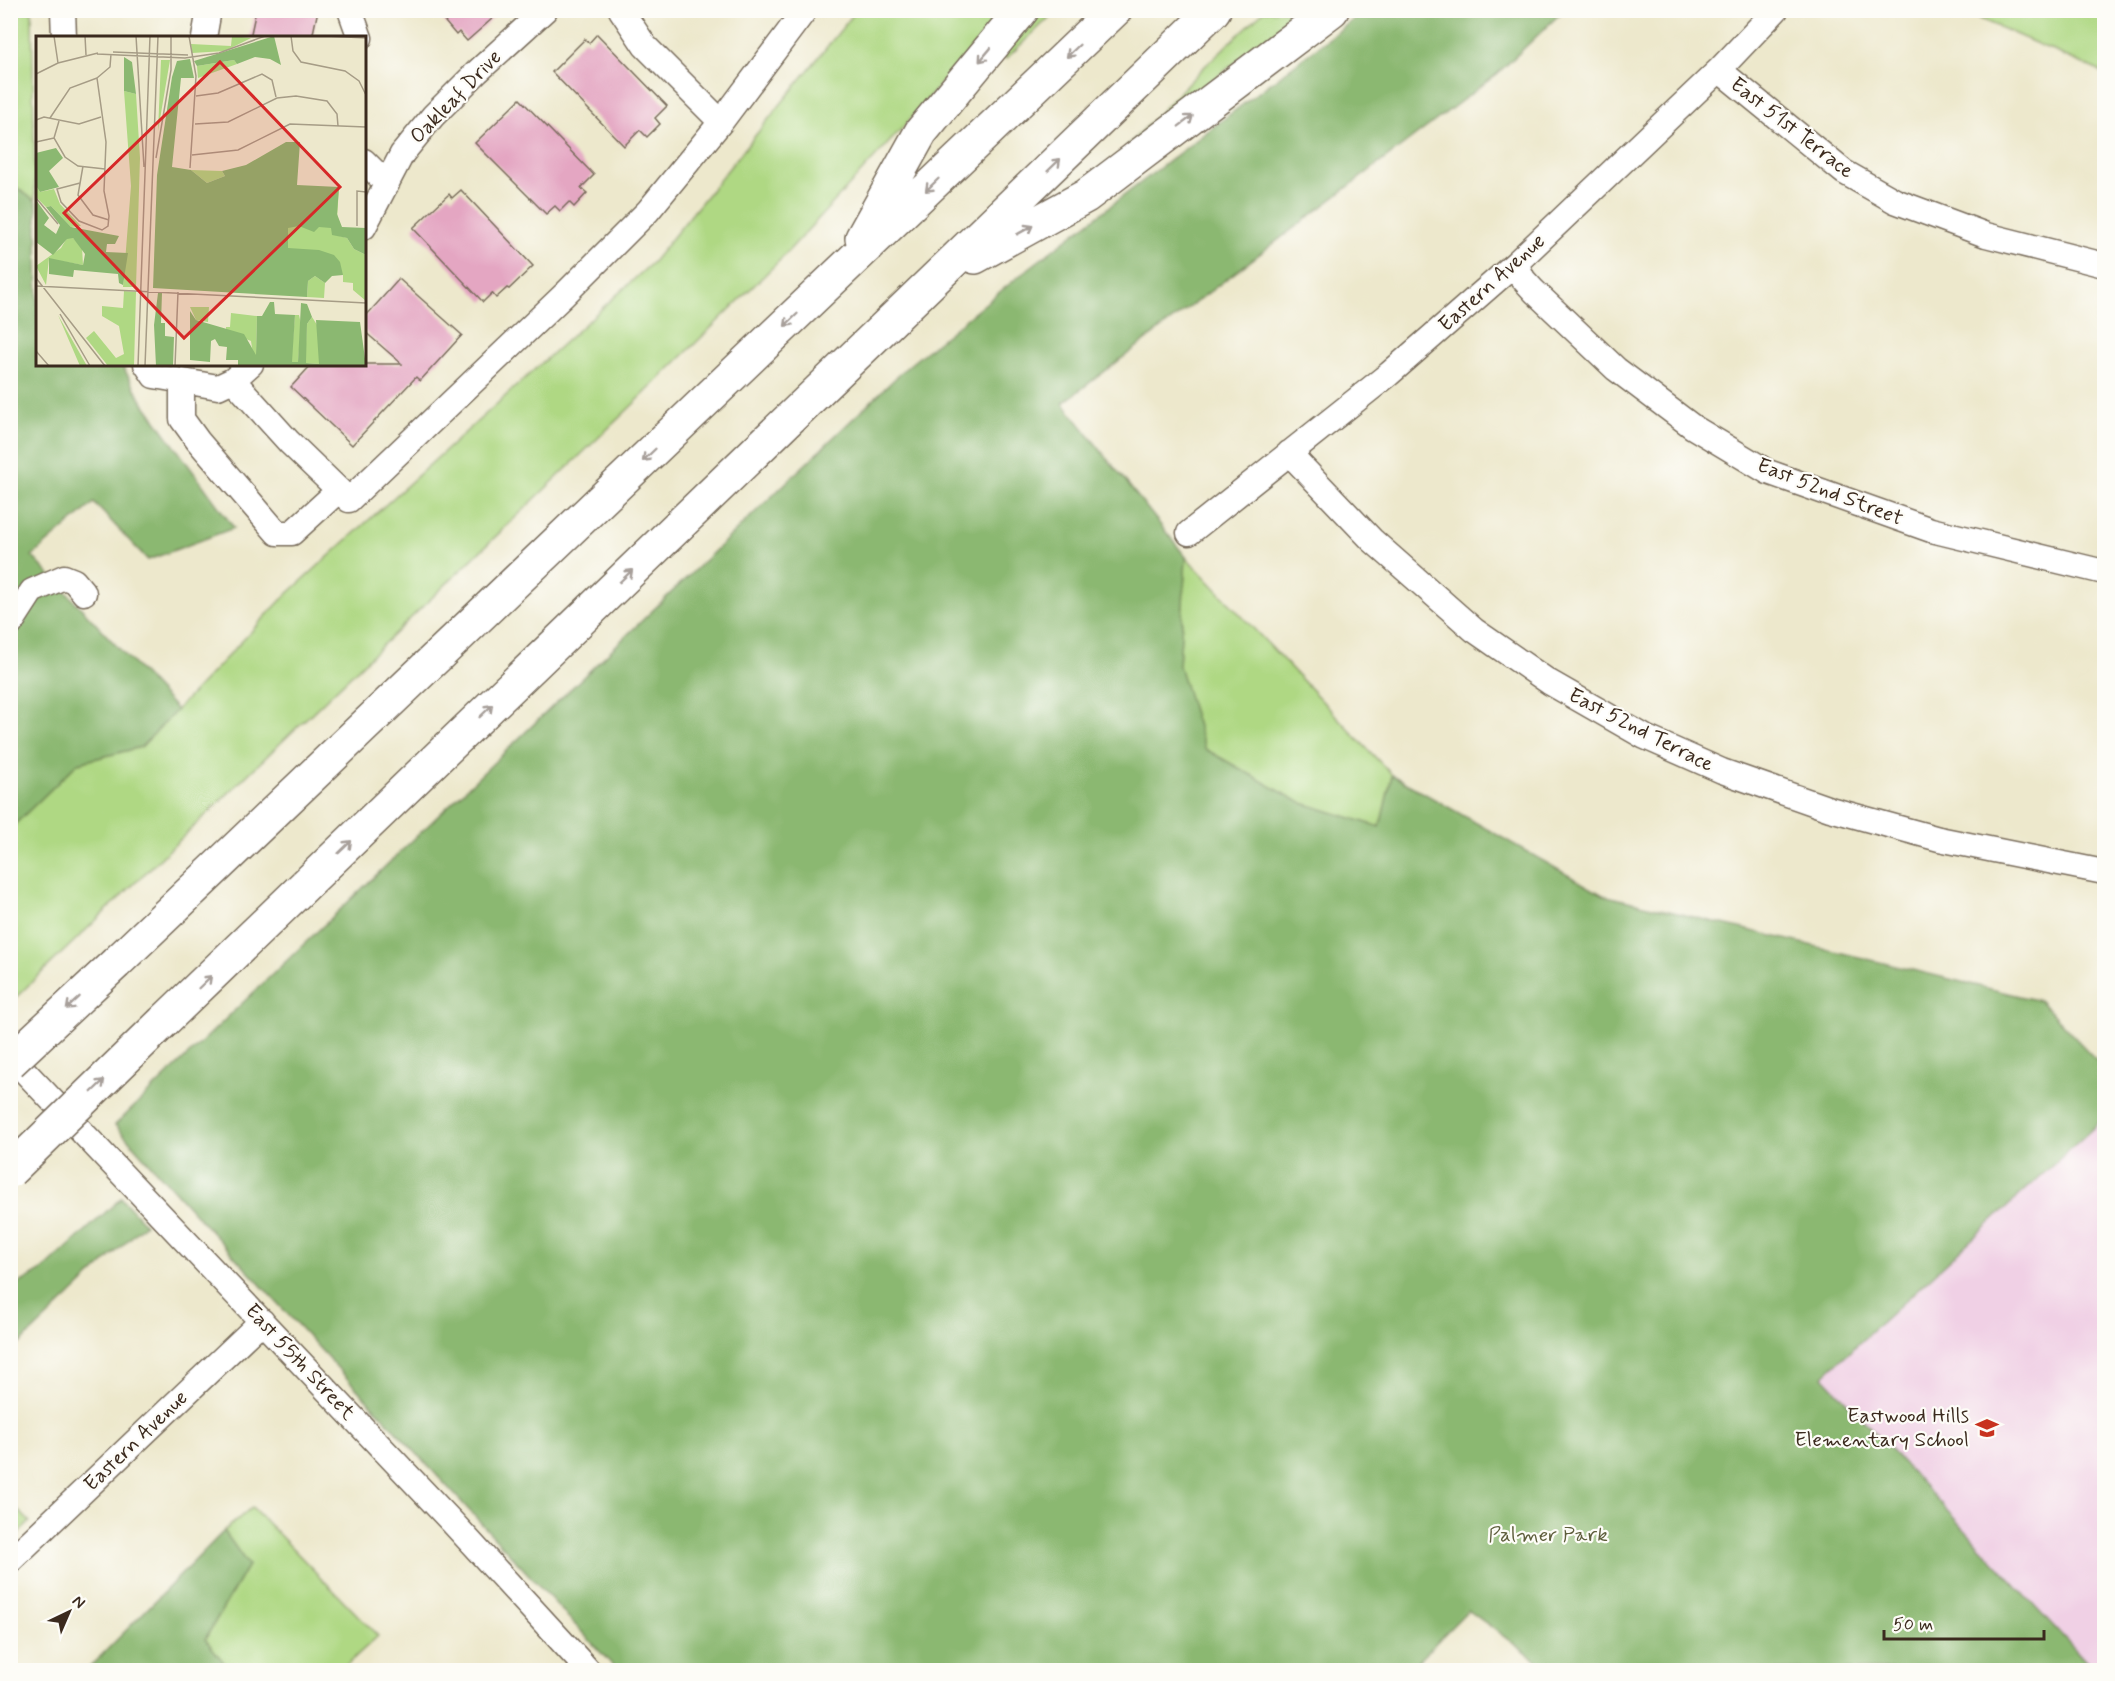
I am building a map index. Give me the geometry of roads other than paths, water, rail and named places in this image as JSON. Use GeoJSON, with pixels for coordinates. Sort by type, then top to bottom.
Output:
{"type":"FeatureCollection","features":[{"type":"Feature","properties":{"kind":"highway"},"geometry":{"type":"LineString","coordinates":[[845,268],[921,132],[1022,10]]}},
{"type":"Feature","properties":{"kind":"highway"},"geometry":{"type":"LineString","coordinates":[[10,1062],[1115,10]]}},
{"type":"Feature","properties":{"kind":"highway"},"geometry":{"type":"LineString","coordinates":[[10,1171],[1214,10]]}},
{"type":"Feature","properties":{"kind":"highway"},"geometry":{"type":"LineString","coordinates":[[936,278],[1086,196],[1332,10]]}},
{"type":"Feature","properties":{"kind":"street"},"geometry":{"type":"LineString","coordinates":[[63,10],[64,36]]}},
{"type":"Feature","properties":{"kind":"street"},"geometry":{"type":"LineString","coordinates":[[204,36],[209,10]]}},
{"type":"Feature","properties":{"kind":"street"},"geometry":{"type":"LineString","coordinates":[[350,10],[359,36]]}},
{"type":"Feature","properties":{"kind":"street","name":"Oakleaf Drive"},"geometry":{"type":"LineString","coordinates":[[366,223],[402,154],[434,116],[477,72],[545,10]]}},
{"type":"Feature","properties":{"kind":"street"},"geometry":{"type":"LineString","coordinates":[[621,10],[645,46],[721,122]]}},
{"type":"Feature","properties":{"kind":"street"},"geometry":{"type":"LineString","coordinates":[[182,381],[182,419],[277,533],[292,533],[344,495],[564,295],[648,211],[721,122],[805,10]]}},
{"type":"Feature","properties":{"kind":"street","name":"Eastern Avenue"},"geometry":{"type":"LineString","coordinates":[[1189,533],[1389,374],[1516,263],[1719,70],[1776,10]]}},
{"type":"Feature","properties":{"kind":"street","name":"East 51st Terrace"},"geometry":{"type":"LineString","coordinates":[[1719,70],[1844,172],[1895,201],[1986,235],[2104,265]]}},
{"type":"Feature","properties":{"kind":"street"},"geometry":{"type":"LineString","coordinates":[[366,163],[387,184]]}},
{"type":"Feature","properties":{"kind":"street","name":"East 52nd Street"},"geometry":{"type":"LineString","coordinates":[[1516,263],[1523,279],[1534,291],[1616,369],[1694,427],[1768,472],[1931,530],[2104,572]]}},
{"type":"Feature","properties":{"kind":"street"},"geometry":{"type":"LineString","coordinates":[[147,366],[154,376],[218,387],[242,372],[289,442],[344,495]]}},
{"type":"Feature","properties":{"kind":"street","name":"East 52nd Terrace"},"geometry":{"type":"LineString","coordinates":[[1289,453],[1371,540],[1474,630],[1550,682],[1645,737],[1722,771],[1830,809],[1939,839],[2104,872]]}},
{"type":"Feature","properties":{"kind":"street"},"geometry":{"type":"LineString","coordinates":[[10,625],[32,591],[64,577],[74,581],[84,593]]}},
{"type":"Feature","properties":{"kind":"street","name":"East 55th Street"},"geometry":{"type":"LineString","coordinates":[[10,1056],[453,1523],[588,1671]]}},
{"type":"Feature","properties":{"kind":"street","name":"Eastern Avenue"},"geometry":{"type":"LineString","coordinates":[[10,1561],[262,1322]]}},
{"type":"Feature","properties":{"kind":"place","name":"Eastwood Hills Elementary School"},"geometry":{"type":"Point","coordinates":[1987,1428]}},
{"type":"Feature","properties":{"kind":"park label","name":"Palmer Park"},"geometry":{"type":"Point","coordinates":[1548,1535]}}]}
